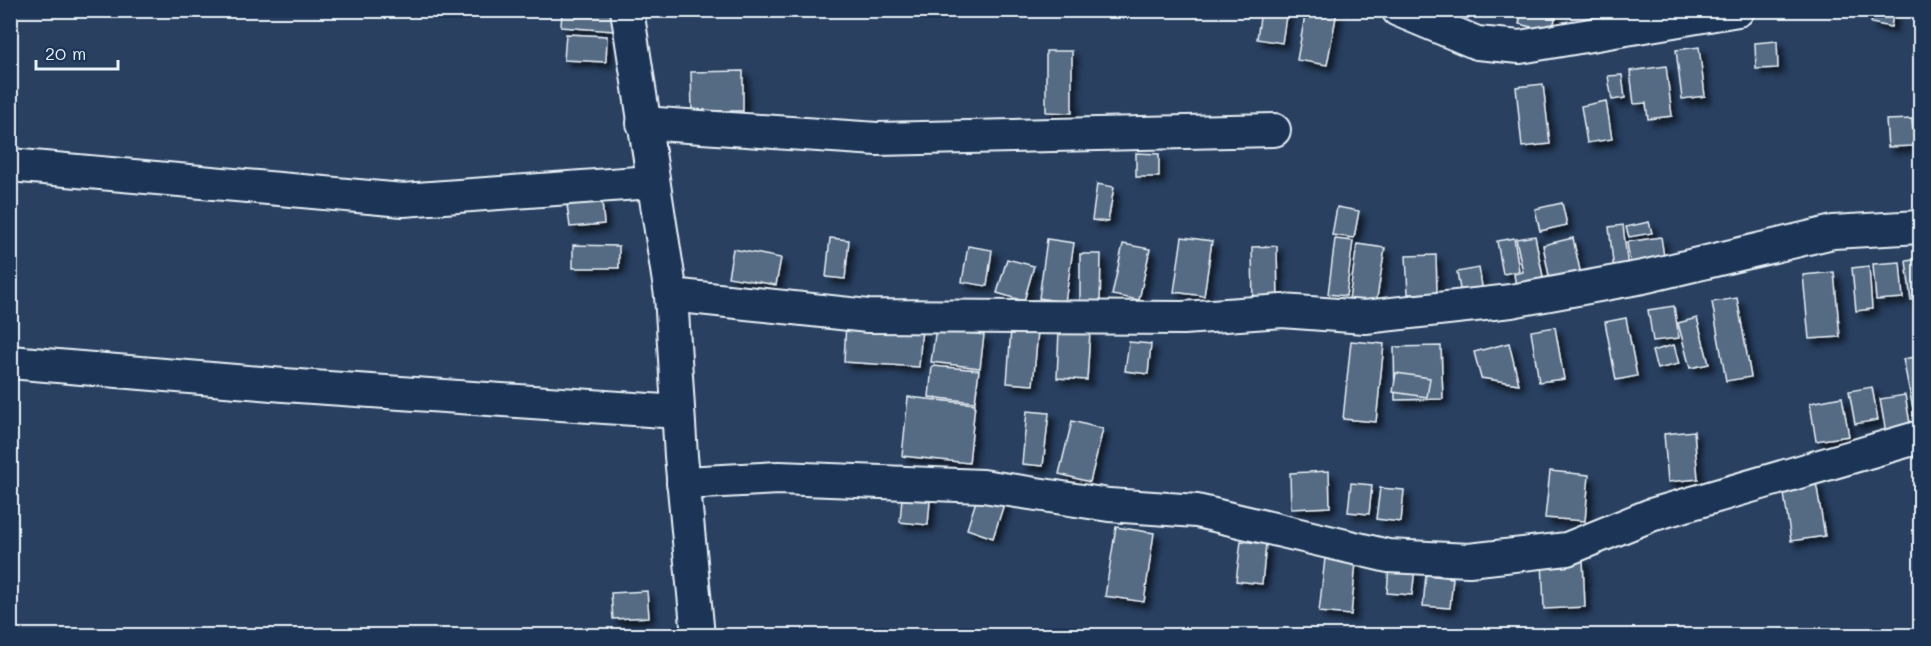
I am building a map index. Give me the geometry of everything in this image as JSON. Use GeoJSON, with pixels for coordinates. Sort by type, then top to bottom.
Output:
{"type":"FeatureCollection","features":[{"type":"Feature","properties":{"kind":"street"},"geometry":{"type":"LineString","coordinates":[[627,10],[671,295],[683,483],[698,636]]}},
{"type":"Feature","properties":{"kind":"street"},"geometry":{"type":"LineString","coordinates":[[1398,10],[1478,43],[1520,47],[1738,10]]}},
{"type":"Feature","properties":{"kind":"street"},"geometry":{"type":"LineString","coordinates":[[643,123],[878,139],[1274,130]]}},
{"type":"Feature","properties":{"kind":"street"},"geometry":{"type":"LineString","coordinates":[[10,165],[403,200],[652,182]]}},
{"type":"Feature","properties":{"kind":"street"},"geometry":{"type":"LineString","coordinates":[[671,295],[868,316],[1184,318],[1282,311],[1365,317],[1511,301],[1643,277],[1833,232],[1920,227]]}},
{"type":"Feature","properties":{"kind":"street"},"geometry":{"type":"LineString","coordinates":[[10,362],[284,385],[678,412]]}},
{"type":"Feature","properties":{"kind":"street"},"geometry":{"type":"LineString","coordinates":[[683,483],[779,478],[983,486],[1109,505],[1197,511],[1388,556],[1469,560],[1567,549],[1651,515],[1920,437]]}},
{"type":"Feature","properties":{"kind":"building"},"geometry":{"type":"Polygon","coordinates":[[[562,10],[615,10],[614,31],[561,27],[562,10]]]}},
{"type":"Feature","properties":{"kind":"building"},"geometry":{"type":"Polygon","coordinates":[[[1261,10],[1287,10],[1282,43],[1257,39],[1261,10]]]}},
{"type":"Feature","properties":{"kind":"building"},"geometry":{"type":"Polygon","coordinates":[[[1306,10],[1337,12],[1327,65],[1297,60],[1306,10]]]}},
{"type":"Feature","properties":{"kind":"building"},"geometry":{"type":"Polygon","coordinates":[[[1522,10],[1557,10],[1552,32],[1519,24],[1522,10]]]}},
{"type":"Feature","properties":{"kind":"building"},"geometry":{"type":"Polygon","coordinates":[[[1874,10],[1894,10],[1891,27],[1871,23],[1874,10]]]}},
{"type":"Feature","properties":{"kind":"building"},"geometry":{"type":"Polygon","coordinates":[[[566,34],[607,36],[606,62],[564,60],[566,34]]]}},
{"type":"Feature","properties":{"kind":"building"},"geometry":{"type":"Polygon","coordinates":[[[1777,41],[1778,68],[1756,69],[1755,43],[1777,41]]]}},
{"type":"Feature","properties":{"kind":"building"},"geometry":{"type":"Polygon","coordinates":[[[1699,47],[1705,96],[1682,99],[1676,50],[1699,47]]]}},
{"type":"Feature","properties":{"kind":"building"},"geometry":{"type":"Polygon","coordinates":[[[1046,51],[1072,51],[1072,113],[1046,112],[1046,51]]]}},
{"type":"Feature","properties":{"kind":"building"},"geometry":{"type":"Polygon","coordinates":[[[1666,66],[1672,116],[1648,119],[1646,103],[1634,104],[1630,71],[1666,66]]]}},
{"type":"Feature","properties":{"kind":"building"},"geometry":{"type":"Polygon","coordinates":[[[743,71],[743,111],[692,111],[691,72],[743,71]]]}},
{"type":"Feature","properties":{"kind":"building"},"geometry":{"type":"Polygon","coordinates":[[[1622,75],[1625,98],[1612,100],[1608,76],[1622,75]]]}},
{"type":"Feature","properties":{"kind":"building"},"geometry":{"type":"Polygon","coordinates":[[[1543,84],[1550,144],[1522,147],[1516,87],[1543,84]]]}},
{"type":"Feature","properties":{"kind":"building"},"geometry":{"type":"Polygon","coordinates":[[[1606,101],[1612,139],[1587,143],[1581,106],[1606,101]]]}},
{"type":"Feature","properties":{"kind":"building"},"geometry":{"type":"Polygon","coordinates":[[[1912,119],[1914,146],[1888,147],[1886,120],[1912,119]]]}},
{"type":"Feature","properties":{"kind":"building"},"geometry":{"type":"Polygon","coordinates":[[[1136,153],[1159,154],[1159,177],[1136,177],[1136,153]]]}},
{"type":"Feature","properties":{"kind":"building"},"geometry":{"type":"Polygon","coordinates":[[[1097,184],[1114,187],[1108,222],[1092,220],[1097,184]]]}},
{"type":"Feature","properties":{"kind":"building"},"geometry":{"type":"Polygon","coordinates":[[[602,201],[604,224],[570,227],[567,205],[602,201]]]}},
{"type":"Feature","properties":{"kind":"building"},"geometry":{"type":"Polygon","coordinates":[[[1562,203],[1567,225],[1540,231],[1535,209],[1562,203]]]}},
{"type":"Feature","properties":{"kind":"building"},"geometry":{"type":"Polygon","coordinates":[[[1337,207],[1359,211],[1354,238],[1332,235],[1337,207]]]}},
{"type":"Feature","properties":{"kind":"building"},"geometry":{"type":"Polygon","coordinates":[[[1649,222],[1652,233],[1629,237],[1626,227],[1649,222]]]}},
{"type":"Feature","properties":{"kind":"building"},"geometry":{"type":"Polygon","coordinates":[[[1623,225],[1628,269],[1614,271],[1609,227],[1623,225]]]}},
{"type":"Feature","properties":{"kind":"building"},"geometry":{"type":"Polygon","coordinates":[[[1535,236],[1545,287],[1517,292],[1514,274],[1523,272],[1516,239],[1535,236]]]}},
{"type":"Feature","properties":{"kind":"building"},"geometry":{"type":"Polygon","coordinates":[[[1182,237],[1212,241],[1204,296],[1174,292],[1182,237]]]}},
{"type":"Feature","properties":{"kind":"building"},"geometry":{"type":"Polygon","coordinates":[[[1661,237],[1666,270],[1632,275],[1627,242],[1661,237]]]}},
{"type":"Feature","properties":{"kind":"building"},"geometry":{"type":"Polygon","coordinates":[[[830,238],[849,240],[845,279],[826,277],[830,238]]]}},
{"type":"Feature","properties":{"kind":"building"},"geometry":{"type":"Polygon","coordinates":[[[1514,238],[1519,271],[1503,274],[1497,241],[1514,238]]]}},
{"type":"Feature","properties":{"kind":"building"},"geometry":{"type":"Polygon","coordinates":[[[1573,238],[1582,280],[1551,286],[1543,245],[1573,238]]]}},
{"type":"Feature","properties":{"kind":"building"},"geometry":{"type":"Polygon","coordinates":[[[1047,239],[1074,243],[1065,302],[1039,298],[1047,239]]]}},
{"type":"Feature","properties":{"kind":"building"},"geometry":{"type":"Polygon","coordinates":[[[1335,239],[1353,241],[1346,296],[1328,294],[1335,239]]]}},
{"type":"Feature","properties":{"kind":"building"},"geometry":{"type":"Polygon","coordinates":[[[1123,244],[1150,249],[1139,300],[1112,295],[1123,244]]]}},
{"type":"Feature","properties":{"kind":"building"},"geometry":{"type":"Polygon","coordinates":[[[1357,244],[1385,248],[1376,304],[1349,300],[1357,244]]]}},
{"type":"Feature","properties":{"kind":"building"},"geometry":{"type":"Polygon","coordinates":[[[573,245],[619,246],[619,268],[573,268],[573,245]]]}},
{"type":"Feature","properties":{"kind":"building"},"geometry":{"type":"Polygon","coordinates":[[[968,246],[992,250],[987,286],[962,282],[968,246]]]}},
{"type":"Feature","properties":{"kind":"building"},"geometry":{"type":"Polygon","coordinates":[[[1277,246],[1278,305],[1253,306],[1252,247],[1277,246]]]}},
{"type":"Feature","properties":{"kind":"building"},"geometry":{"type":"Polygon","coordinates":[[[733,249],[781,258],[776,285],[728,277],[733,249]]]}},
{"type":"Feature","properties":{"kind":"building"},"geometry":{"type":"Polygon","coordinates":[[[1080,254],[1101,254],[1100,307],[1080,307],[1080,254]]]}},
{"type":"Feature","properties":{"kind":"building"},"geometry":{"type":"Polygon","coordinates":[[[1436,255],[1437,293],[1408,294],[1406,256],[1436,255]]]}},
{"type":"Feature","properties":{"kind":"building"},"geometry":{"type":"Polygon","coordinates":[[[1007,259],[1034,266],[1024,301],[997,293],[1007,259]]]}},
{"type":"Feature","properties":{"kind":"building"},"geometry":{"type":"Polygon","coordinates":[[[1920,259],[1920,299],[1911,300],[1906,261],[1920,259]]]}},
{"type":"Feature","properties":{"kind":"building"},"geometry":{"type":"Polygon","coordinates":[[[1900,262],[1903,298],[1876,300],[1873,264],[1900,262]]]}},
{"type":"Feature","properties":{"kind":"building"},"geometry":{"type":"Polygon","coordinates":[[[1869,266],[1872,309],[1856,311],[1852,268],[1869,266]]]}},
{"type":"Feature","properties":{"kind":"building"},"geometry":{"type":"Polygon","coordinates":[[[1479,268],[1484,298],[1462,301],[1457,272],[1479,268]]]}},
{"type":"Feature","properties":{"kind":"building"},"geometry":{"type":"Polygon","coordinates":[[[1834,272],[1840,337],[1809,339],[1803,275],[1834,272]]]}},
{"type":"Feature","properties":{"kind":"building"},"geometry":{"type":"Polygon","coordinates":[[[1737,298],[1751,377],[1726,381],[1712,302],[1737,298]]]}},
{"type":"Feature","properties":{"kind":"building"},"geometry":{"type":"Polygon","coordinates":[[[1674,306],[1679,338],[1653,341],[1648,310],[1674,306]]]}},
{"type":"Feature","properties":{"kind":"building"},"geometry":{"type":"Polygon","coordinates":[[[1626,318],[1637,376],[1616,380],[1605,322],[1626,318]]]}},
{"type":"Feature","properties":{"kind":"building"},"geometry":{"type":"Polygon","coordinates":[[[1697,318],[1709,364],[1690,368],[1678,323],[1697,318]]]}},
{"type":"Feature","properties":{"kind":"building"},"geometry":{"type":"Polygon","coordinates":[[[846,322],[922,327],[919,367],[844,362],[846,322]]]}},
{"type":"Feature","properties":{"kind":"building"},"geometry":{"type":"Polygon","coordinates":[[[1555,327],[1564,379],[1539,382],[1531,331],[1555,327]]]}},
{"type":"Feature","properties":{"kind":"building"},"geometry":{"type":"Polygon","coordinates":[[[936,328],[984,335],[980,368],[931,362],[936,328]]]}},
{"type":"Feature","properties":{"kind":"building"},"geometry":{"type":"Polygon","coordinates":[[[1011,329],[1038,331],[1033,385],[1007,383],[1011,329]]]}},
{"type":"Feature","properties":{"kind":"building"},"geometry":{"type":"Polygon","coordinates":[[[1059,330],[1090,332],[1087,380],[1057,378],[1059,330]]]}},
{"type":"Feature","properties":{"kind":"building"},"geometry":{"type":"Polygon","coordinates":[[[1351,341],[1384,344],[1376,422],[1343,419],[1351,341]]]}},
{"type":"Feature","properties":{"kind":"building"},"geometry":{"type":"Polygon","coordinates":[[[1129,342],[1151,344],[1148,374],[1125,371],[1129,342]]]}},
{"type":"Feature","properties":{"kind":"building"},"geometry":{"type":"Polygon","coordinates":[[[1509,343],[1519,384],[1481,378],[1474,352],[1509,343]]]}},
{"type":"Feature","properties":{"kind":"building"},"geometry":{"type":"Polygon","coordinates":[[[1674,345],[1679,364],[1657,369],[1652,351],[1674,345]]]}},
{"type":"Feature","properties":{"kind":"building"},"geometry":{"type":"Polygon","coordinates":[[[1441,346],[1443,399],[1395,400],[1394,347],[1441,346]]]}},
{"type":"Feature","properties":{"kind":"building"},"geometry":{"type":"Polygon","coordinates":[[[1920,356],[1920,417],[1915,418],[1903,359],[1920,356]]]}},
{"type":"Feature","properties":{"kind":"building"},"geometry":{"type":"Polygon","coordinates":[[[932,366],[979,370],[975,402],[929,397],[932,366]]]}},
{"type":"Feature","properties":{"kind":"building"},"geometry":{"type":"Polygon","coordinates":[[[1396,373],[1430,378],[1427,397],[1393,392],[1396,373]]]}},
{"type":"Feature","properties":{"kind":"building"},"geometry":{"type":"Polygon","coordinates":[[[1872,387],[1878,420],[1855,424],[1849,391],[1872,387]]]}},
{"type":"Feature","properties":{"kind":"building"},"geometry":{"type":"Polygon","coordinates":[[[1905,395],[1911,429],[1886,433],[1880,399],[1905,395]]]}},
{"type":"Feature","properties":{"kind":"building"},"geometry":{"type":"Polygon","coordinates":[[[908,397],[975,404],[969,463],[902,456],[908,397]]]}},
{"type":"Feature","properties":{"kind":"building"},"geometry":{"type":"Polygon","coordinates":[[[1842,397],[1849,436],[1816,441],[1810,403],[1842,397]]]}},
{"type":"Feature","properties":{"kind":"building"},"geometry":{"type":"Polygon","coordinates":[[[1027,411],[1049,413],[1043,466],[1022,464],[1027,411]]]}},
{"type":"Feature","properties":{"kind":"building"},"geometry":{"type":"Polygon","coordinates":[[[1072,421],[1103,429],[1090,482],[1059,474],[1072,421]]]}},
{"type":"Feature","properties":{"kind":"building"},"geometry":{"type":"Polygon","coordinates":[[[1694,431],[1698,479],[1668,482],[1664,434],[1694,431]]]}},
{"type":"Feature","properties":{"kind":"building"},"geometry":{"type":"Polygon","coordinates":[[[1329,471],[1330,507],[1291,509],[1290,473],[1329,471]]]}},
{"type":"Feature","properties":{"kind":"building"},"geometry":{"type":"Polygon","coordinates":[[[1550,471],[1589,475],[1585,521],[1545,518],[1550,471]]]}},
{"type":"Feature","properties":{"kind":"building"},"geometry":{"type":"Polygon","coordinates":[[[1816,482],[1825,536],[1791,541],[1783,487],[1816,482]]]}},
{"type":"Feature","properties":{"kind":"building"},"geometry":{"type":"Polygon","coordinates":[[[1351,483],[1372,485],[1369,514],[1348,512],[1351,483]]]}},
{"type":"Feature","properties":{"kind":"building"},"geometry":{"type":"Polygon","coordinates":[[[903,486],[931,489],[928,525],[900,522],[903,486]]]}},
{"type":"Feature","properties":{"kind":"building"},"geometry":{"type":"Polygon","coordinates":[[[1380,488],[1404,490],[1401,522],[1376,519],[1380,488]]]}},
{"type":"Feature","properties":{"kind":"building"},"geometry":{"type":"Polygon","coordinates":[[[979,492],[1005,501],[993,538],[967,529],[979,492]]]}},
{"type":"Feature","properties":{"kind":"building"},"geometry":{"type":"Polygon","coordinates":[[[1116,527],[1154,533],[1144,602],[1105,596],[1116,527]]]}},
{"type":"Feature","properties":{"kind":"building"},"geometry":{"type":"Polygon","coordinates":[[[1241,541],[1266,544],[1262,584],[1236,581],[1241,541]]]}},
{"type":"Feature","properties":{"kind":"building"},"geometry":{"type":"Polygon","coordinates":[[[1325,558],[1356,562],[1351,615],[1319,612],[1325,558]]]}},
{"type":"Feature","properties":{"kind":"building"},"geometry":{"type":"Polygon","coordinates":[[[1583,559],[1585,607],[1544,609],[1542,560],[1583,559]]]}},
{"type":"Feature","properties":{"kind":"building"},"geometry":{"type":"Polygon","coordinates":[[[1389,566],[1415,569],[1412,595],[1387,593],[1389,566]]]}},
{"type":"Feature","properties":{"kind":"building"},"geometry":{"type":"Polygon","coordinates":[[[1426,575],[1453,578],[1450,608],[1423,606],[1426,575]]]}},
{"type":"Feature","properties":{"kind":"building"},"geometry":{"type":"Polygon","coordinates":[[[647,591],[649,617],[613,619],[611,593],[647,591]]]}}]}
